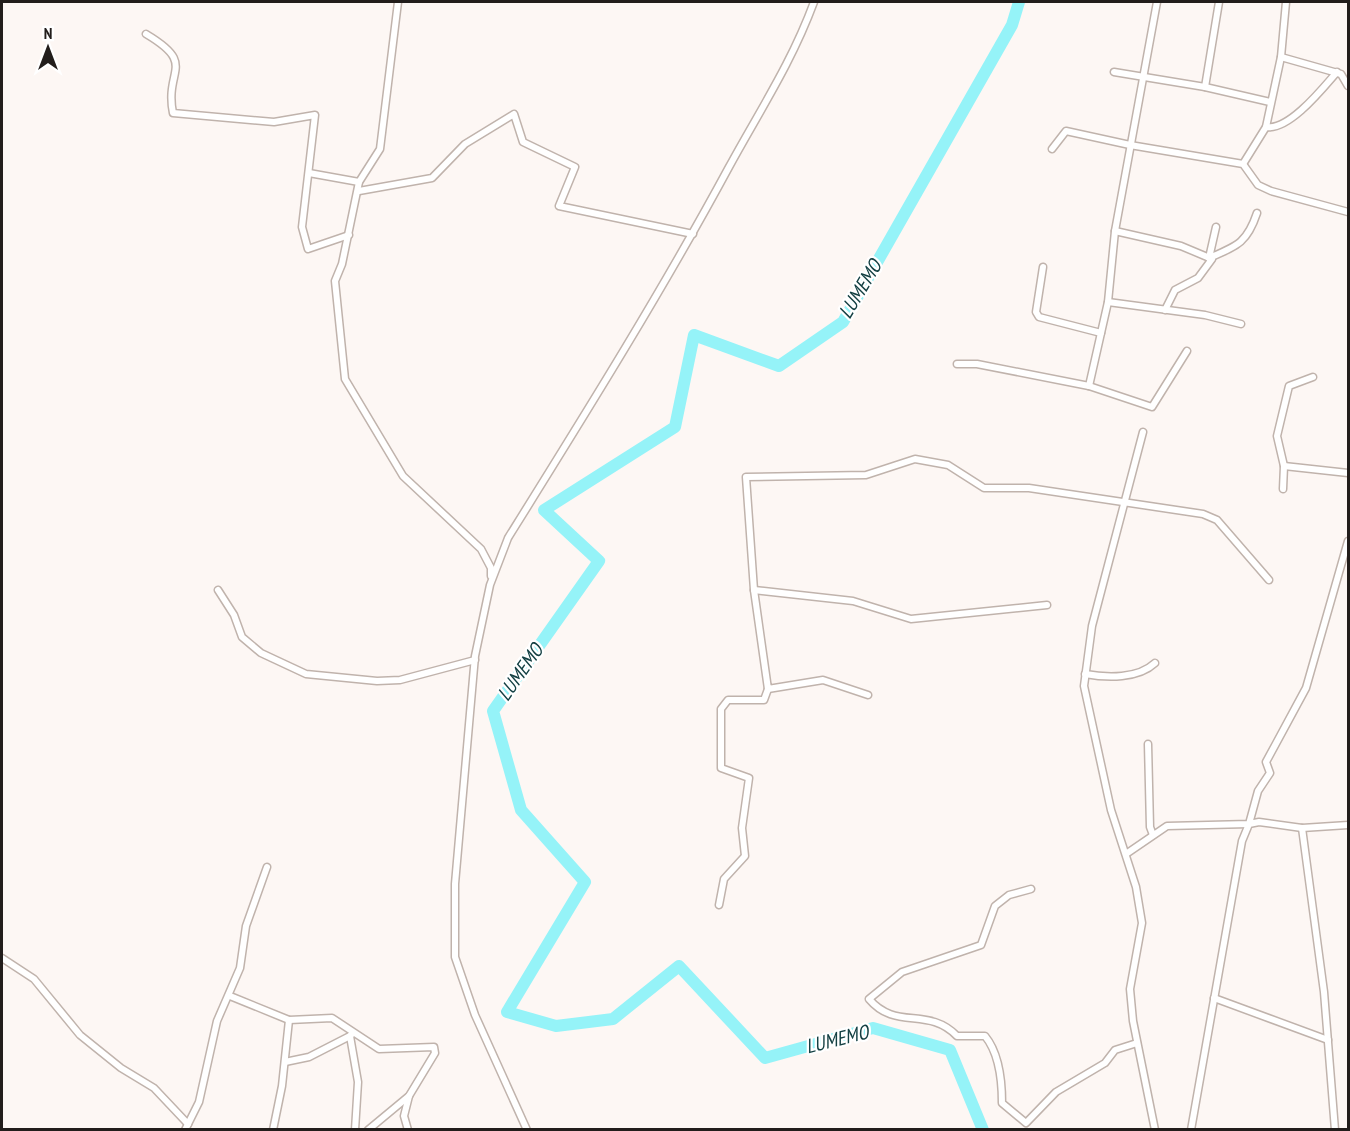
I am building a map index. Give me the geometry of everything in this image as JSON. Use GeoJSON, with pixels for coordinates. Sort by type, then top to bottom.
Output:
{"type":"FeatureCollection","features":[{"type":"Feature","properties":{"kind":"street"},"geometry":{"type":"LineString","coordinates":[[398,2],[380,149],[359,182],[349,235],[334,286],[345,379],[403,476],[481,549],[491,568],[490,585],[475,660],[455,884],[455,957],[475,1016],[527,1130]]}},
{"type":"Feature","properties":{"kind":"street"},"geometry":{"type":"LineString","coordinates":[[490,585],[508,538],[693,234],[776,88],[814,2]]}},
{"type":"Feature","properties":{"kind":"street"},"geometry":{"type":"LineString","coordinates":[[1089,386],[1108,302],[1115,231],[1157,2]]}},
{"type":"Feature","properties":{"kind":"street"},"geometry":{"type":"LineString","coordinates":[[1205,87],[1219,2]]}},
{"type":"Feature","properties":{"kind":"street"},"geometry":{"type":"LineString","coordinates":[[1243,164],[1266,127],[1281,57],[1286,2]]}},
{"type":"Feature","properties":{"kind":"street"},"geometry":{"type":"LineString","coordinates":[[146,34],[172,52],[177,62],[170,97],[173,113],[274,122],[315,115],[302,227],[308,249],[349,235]]}},
{"type":"Feature","properties":{"kind":"street"},"geometry":{"type":"LineString","coordinates":[[1281,57],[1337,72],[1344,76],[1348,86]]}},
{"type":"Feature","properties":{"kind":"street"},"geometry":{"type":"LineString","coordinates":[[1114,72],[1205,87],[1270,102]]}},
{"type":"Feature","properties":{"kind":"street"},"geometry":{"type":"LineString","coordinates":[[1266,127],[1273,128],[1290,119],[1312,100],[1337,72]]}},
{"type":"Feature","properties":{"kind":"street"},"geometry":{"type":"LineString","coordinates":[[359,191],[432,178],[465,144],[514,114],[523,142],[574,167],[559,206],[693,234]]}},
{"type":"Feature","properties":{"kind":"street"},"geometry":{"type":"LineString","coordinates":[[1052,149],[1066,131],[1130,145],[1243,164],[1258,185],[1271,191],[1348,212]]}},
{"type":"Feature","properties":{"kind":"street"},"geometry":{"type":"LineString","coordinates":[[309,173],[359,182]]}},
{"type":"Feature","properties":{"kind":"street"},"geometry":{"type":"LineString","coordinates":[[1115,231],[1181,246],[1209,258],[1232,248],[1250,234],[1257,213]]}},
{"type":"Feature","properties":{"kind":"street"},"geometry":{"type":"LineString","coordinates":[[1166,310],[1170,295],[1198,278],[1212,259],[1209,258],[1216,227]]}},
{"type":"Feature","properties":{"kind":"street"},"geometry":{"type":"LineString","coordinates":[[1042,267],[1036,312],[1038,317],[1101,333]]}},
{"type":"Feature","properties":{"kind":"street"},"geometry":{"type":"LineString","coordinates":[[1108,302],[1241,324]]}},
{"type":"Feature","properties":{"kind":"street"},"geometry":{"type":"LineString","coordinates":[[957,364],[976,364],[1089,386],[1152,407],[1187,351]]}},
{"type":"Feature","properties":{"kind":"street"},"geometry":{"type":"LineString","coordinates":[[1282,489],[1284,466],[1277,436],[1289,386],[1313,377]]}},
{"type":"Feature","properties":{"kind":"street"},"geometry":{"type":"LineString","coordinates":[[1143,432],[1126,502],[1113,539],[1092,626],[1084,686],[1094,739],[1137,886],[1142,923],[1130,989],[1137,1043],[1155,1130]]}},
{"type":"Feature","properties":{"kind":"street"},"geometry":{"type":"LineString","coordinates":[[719,905],[724,879],[745,856],[742,828],[749,778],[722,768],[722,708],[728,700],[764,700],[768,689],[754,590],[746,477],[866,475],[915,459],[948,465],[984,488],[1029,488],[1203,514],[1217,520],[1269,580]]}},
{"type":"Feature","properties":{"kind":"street"},"geometry":{"type":"LineString","coordinates":[[1284,466],[1348,474]]}},
{"type":"Feature","properties":{"kind":"street"},"geometry":{"type":"LineString","coordinates":[[1191,1130],[1242,841],[1258,791],[1270,773],[1266,762],[1306,688],[1348,549],[1348,541]]}},
{"type":"Feature","properties":{"kind":"street"},"geometry":{"type":"LineString","coordinates":[[218,590],[234,615],[242,638],[261,653],[306,674],[377,681],[400,680],[475,660]]}},
{"type":"Feature","properties":{"kind":"street"},"geometry":{"type":"LineString","coordinates":[[754,590],[854,601],[911,618],[1047,605]]}},
{"type":"Feature","properties":{"kind":"street"},"geometry":{"type":"LineString","coordinates":[[1085,674],[1102,677],[1146,672],[1155,663]]}},
{"type":"Feature","properties":{"kind":"street"},"geometry":{"type":"LineString","coordinates":[[768,689],[824,680],[868,695]]}},
{"type":"Feature","properties":{"kind":"street"},"geometry":{"type":"LineString","coordinates":[[1148,744],[1150,827],[1153,835]]}},
{"type":"Feature","properties":{"kind":"street"},"geometry":{"type":"LineString","coordinates":[[1126,854],[1167,826],[1259,822],[1302,828],[1348,825]]}},
{"type":"Feature","properties":{"kind":"street"},"geometry":{"type":"LineString","coordinates":[[1302,828],[1328,1040],[1335,1130]]}},
{"type":"Feature","properties":{"kind":"street"},"geometry":{"type":"LineString","coordinates":[[2,958],[34,979],[80,1035],[122,1068],[154,1088],[187,1127],[199,1102],[217,1021],[230,996],[240,968],[246,926],[267,867]]}},
{"type":"Feature","properties":{"kind":"street"},"geometry":{"type":"LineString","coordinates":[[1031,888],[1009,895],[994,906],[981,945],[902,972],[869,999],[879,1011],[892,1017],[925,1018],[950,1029],[957,1036],[985,1036],[993,1046],[1002,1082],[1002,1102],[1026,1123],[1056,1092],[1105,1063],[1115,1050],[1137,1043]]}},
{"type":"Feature","properties":{"kind":"street"},"geometry":{"type":"LineString","coordinates":[[230,996],[289,1020],[332,1018],[352,1034],[379,1049],[405,1050],[430,1046],[435,1048],[435,1053],[409,1096],[404,1116],[408,1130]]}},
{"type":"Feature","properties":{"kind":"street"},"geometry":{"type":"LineString","coordinates":[[1214,998],[1328,1040]]}},
{"type":"Feature","properties":{"kind":"street"},"geometry":{"type":"LineString","coordinates":[[273,1130],[285,1062],[289,1020]]}},
{"type":"Feature","properties":{"kind":"street"},"geometry":{"type":"LineString","coordinates":[[285,1062],[309,1058],[352,1034]]}},
{"type":"Feature","properties":{"kind":"street"},"geometry":{"type":"LineString","coordinates":[[352,1034],[358,1082],[355,1130]]}},
{"type":"Feature","properties":{"kind":"street"},"geometry":{"type":"LineString","coordinates":[[368,1130],[409,1096]]}},
{"type":"Feature","properties":{"kind":"waterway","name":"LUMEMO"},"geometry":{"type":"LineString","coordinates":[[983,1130],[950,1050],[873,1028],[765,1058],[679,966],[613,1019],[556,1026],[507,1012],[585,882],[521,810],[493,711],[599,561],[544,510],[675,427],[694,335],[779,366],[843,322],[1012,25],[1019,2]]}}]}
